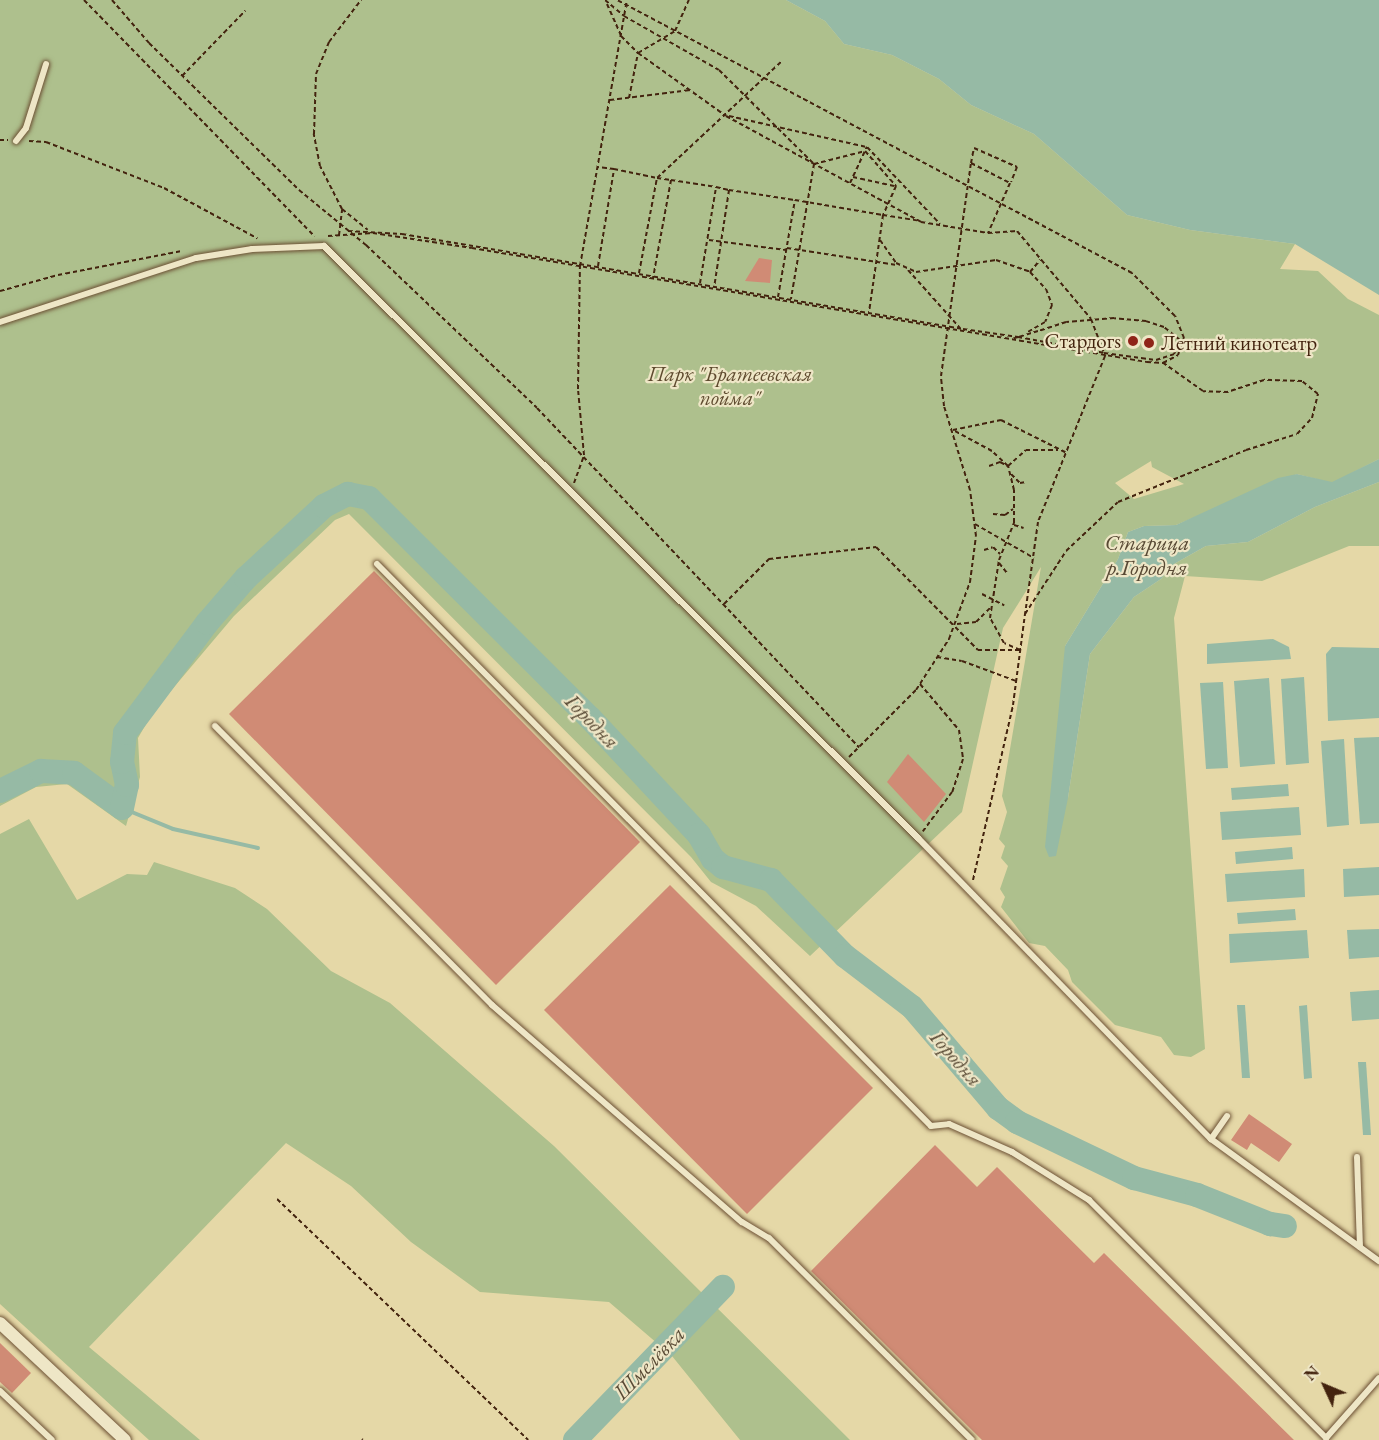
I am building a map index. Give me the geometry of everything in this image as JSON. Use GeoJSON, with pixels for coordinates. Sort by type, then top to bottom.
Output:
{"type":"FeatureCollection","features":[{"type":"Feature","properties":{"kind":"street"},"geometry":{"type":"LineString","coordinates":[[0,1323],[124,1440]]}},
{"type":"Feature","properties":{"kind":"lane"},"geometry":{"type":"LineString","coordinates":[[16,141],[26,128],[46,64]]}},
{"type":"Feature","properties":{"kind":"lane"},"geometry":{"type":"LineString","coordinates":[[0,322],[196,258],[252,249],[324,246],[918,838],[1211,1139],[1379,1261]]}},
{"type":"Feature","properties":{"kind":"lane"},"geometry":{"type":"LineString","coordinates":[[377,564],[931,1126],[949,1124],[1012,1152],[1089,1200],[1327,1439],[1379,1378]]}},
{"type":"Feature","properties":{"kind":"lane"},"geometry":{"type":"LineString","coordinates":[[215,726],[492,1005],[742,1222],[769,1238],[972,1440]]}},
{"type":"Feature","properties":{"kind":"lane"},"geometry":{"type":"LineString","coordinates":[[1211,1139],[1227,1116]]}},
{"type":"Feature","properties":{"kind":"lane"},"geometry":{"type":"LineString","coordinates":[[1357,1157],[1360,1247]]}},
{"type":"Feature","properties":{"kind":"lane"},"geometry":{"type":"LineString","coordinates":[[0,1391],[52,1440]]}},
{"type":"Feature","properties":{"kind":"path"},"geometry":{"type":"LineString","coordinates":[[84,0],[316,238],[305,238]]}},
{"type":"Feature","properties":{"kind":"path"},"geometry":{"type":"LineString","coordinates":[[112,0],[182,76],[584,455],[859,747]]}},
{"type":"Feature","properties":{"kind":"path"},"geometry":{"type":"LineString","coordinates":[[361,0],[329,42],[316,74],[314,117],[320,166],[342,209],[373,233]]}},
{"type":"Feature","properties":{"kind":"path"},"geometry":{"type":"LineString","coordinates":[[605,0],[621,36],[638,53],[726,116],[921,222]]}},
{"type":"Feature","properties":{"kind":"path"},"geometry":{"type":"LineString","coordinates":[[347,231],[369,230],[1163,363],[1178,355],[1184,338],[1175,316],[1155,293],[1132,273],[967,183],[616,0]]}},
{"type":"Feature","properties":{"kind":"path"},"geometry":{"type":"LineString","coordinates":[[571,491],[584,455],[578,389],[580,265],[627,0]]}},
{"type":"Feature","properties":{"kind":"path"},"geometry":{"type":"LineString","coordinates":[[638,53],[675,31],[688,0]]}},
{"type":"Feature","properties":{"kind":"path"},"geometry":{"type":"LineString","coordinates":[[607,4],[720,70],[814,164]]}},
{"type":"Feature","properties":{"kind":"path"},"geometry":{"type":"LineString","coordinates":[[182,76],[244,11]]}},
{"type":"Feature","properties":{"kind":"path"},"geometry":{"type":"LineString","coordinates":[[629,98],[638,53]]}},
{"type":"Feature","properties":{"kind":"path"},"geometry":{"type":"LineString","coordinates":[[639,275],[657,178],[726,116],[781,62]]}},
{"type":"Feature","properties":{"kind":"path"},"geometry":{"type":"LineString","coordinates":[[610,100],[690,90]]}},
{"type":"Feature","properties":{"kind":"path"},"geometry":{"type":"LineString","coordinates":[[726,116],[867,147],[940,225]]}},
{"type":"Feature","properties":{"kind":"path"},"geometry":{"type":"LineString","coordinates":[[0,140],[46,142],[164,189],[257,238]]}},
{"type":"Feature","properties":{"kind":"path"},"geometry":{"type":"LineString","coordinates":[[850,183],[867,147]]}},
{"type":"Feature","properties":{"kind":"path"},"geometry":{"type":"LineString","coordinates":[[843,764],[920,684],[955,623],[970,582],[975,524],[953,430],[944,406],[941,376],[967,183],[974,148],[1017,167],[988,233]]}},
{"type":"Feature","properties":{"kind":"path"},"geometry":{"type":"LineString","coordinates":[[814,164],[865,151]]}},
{"type":"Feature","properties":{"kind":"path"},"geometry":{"type":"LineString","coordinates":[[865,151],[896,186]]}},
{"type":"Feature","properties":{"kind":"path"},"geometry":{"type":"LineString","coordinates":[[971,163],[1010,183]]}},
{"type":"Feature","properties":{"kind":"path"},"geometry":{"type":"LineString","coordinates":[[791,301],[814,164]]}},
{"type":"Feature","properties":{"kind":"path"},"geometry":{"type":"LineString","coordinates":[[598,167],[988,233],[1017,231],[1091,319],[1105,354],[1038,522],[1016,681],[970,891]]}},
{"type":"Feature","properties":{"kind":"path"},"geometry":{"type":"LineString","coordinates":[[597,268],[614,169]]}},
{"type":"Feature","properties":{"kind":"path"},"geometry":{"type":"LineString","coordinates":[[853,177],[896,186]]}},
{"type":"Feature","properties":{"kind":"path"},"geometry":{"type":"LineString","coordinates":[[653,277],[671,180]]}},
{"type":"Feature","properties":{"kind":"path"},"geometry":{"type":"LineString","coordinates":[[868,314],[883,215],[896,186]]}},
{"type":"Feature","properties":{"kind":"path"},"geometry":{"type":"LineString","coordinates":[[700,285],[716,187]]}},
{"type":"Feature","properties":{"kind":"path"},"geometry":{"type":"LineString","coordinates":[[714,288],[729,190]]}},
{"type":"Feature","properties":{"kind":"path"},"geometry":{"type":"LineString","coordinates":[[778,298],[795,200]]}},
{"type":"Feature","properties":{"kind":"path"},"geometry":{"type":"LineString","coordinates":[[339,235],[342,209]]}},
{"type":"Feature","properties":{"kind":"path"},"geometry":{"type":"LineString","coordinates":[[328,236],[373,233],[580,265]]}},
{"type":"Feature","properties":{"kind":"path"},"geometry":{"type":"LineString","coordinates":[[245,240],[265,238]]}},
{"type":"Feature","properties":{"kind":"path"},"geometry":{"type":"LineString","coordinates":[[708,239],[799,249],[876,262],[916,272],[996,260],[1030,272],[1050,297],[1051,313],[1039,328],[1018,337]]}},
{"type":"Feature","properties":{"kind":"path"},"geometry":{"type":"LineString","coordinates":[[879,240],[891,258],[906,268],[949,319],[968,332]]}},
{"type":"Feature","properties":{"kind":"path"},"geometry":{"type":"LineString","coordinates":[[0,291],[58,275],[190,249]]}},
{"type":"Feature","properties":{"kind":"path"},"geometry":{"type":"LineString","coordinates":[[1030,272],[1041,260]]}},
{"type":"Feature","properties":{"kind":"path"},"geometry":{"type":"LineString","coordinates":[[948,328],[1018,337],[1105,354],[1159,360],[1174,354],[1180,340],[1174,334],[1146,321],[1091,319],[1018,337],[1010,339]]}},
{"type":"Feature","properties":{"kind":"path"},"geometry":{"type":"LineString","coordinates":[[1025,614],[1066,550],[1118,502],[1246,450],[1297,435],[1312,418],[1318,394],[1302,381],[1264,380],[1228,392],[1203,391],[1159,360]]}},
{"type":"Feature","properties":{"kind":"path"},"geometry":{"type":"LineString","coordinates":[[953,430],[1001,420],[1064,452]]}},
{"type":"Feature","properties":{"kind":"path"},"geometry":{"type":"LineString","coordinates":[[953,430],[993,451],[1008,466],[1014,478],[1026,483]]}},
{"type":"Feature","properties":{"kind":"path"},"geometry":{"type":"LineString","coordinates":[[955,623],[976,622],[990,607],[993,600],[1000,557],[1014,525],[1014,507],[1008,466],[1016,455],[1030,449],[1045,447],[1064,452]]}},
{"type":"Feature","properties":{"kind":"path"},"geometry":{"type":"LineString","coordinates":[[989,466],[1000,462],[1008,466]]}},
{"type":"Feature","properties":{"kind":"path"},"geometry":{"type":"LineString","coordinates":[[993,514],[1005,515],[1014,507]]}},
{"type":"Feature","properties":{"kind":"path"},"geometry":{"type":"LineString","coordinates":[[975,524],[1034,558]]}},
{"type":"Feature","properties":{"kind":"path"},"geometry":{"type":"LineString","coordinates":[[1014,525],[1024,528]]}},
{"type":"Feature","properties":{"kind":"path"},"geometry":{"type":"LineString","coordinates":[[984,550],[993,547],[1000,557],[1000,568],[1007,573]]}},
{"type":"Feature","properties":{"kind":"path"},"geometry":{"type":"LineString","coordinates":[[724,604],[769,559],[876,548],[955,623],[978,650],[1020,650]]}},
{"type":"Feature","properties":{"kind":"path"},"geometry":{"type":"LineString","coordinates":[[982,594],[1004,605]]}},
{"type":"Feature","properties":{"kind":"path"},"geometry":{"type":"LineString","coordinates":[[990,607],[990,618],[998,636],[1008,646],[1020,650]]}},
{"type":"Feature","properties":{"kind":"path"},"geometry":{"type":"LineString","coordinates":[[937,657],[962,661],[1016,681]]}},
{"type":"Feature","properties":{"kind":"path"},"geometry":{"type":"LineString","coordinates":[[918,838],[952,792],[963,759],[959,730],[920,684]]}},
{"type":"Feature","properties":{"kind":"path"},"geometry":{"type":"LineString","coordinates":[[277,1199],[528,1440]]}},
{"type":"Feature","properties":{"kind":"green space","name":"Парк \"Братеевская пойма\""},"geometry":{"type":"Polygon","coordinates":[[[0,0],[786,0],[825,21],[844,44],[892,55],[939,79],[971,105],[1034,134],[1127,215],[1190,230],[1295,244],[1280,269],[1318,271],[1348,299],[1379,315],[1379,459],[1332,483],[1297,474],[1176,525],[1144,526],[1128,532],[1118,559],[1065,646],[1068,798],[1090,654],[1134,597],[1161,579],[1174,564],[1206,546],[1248,542],[1315,507],[1379,482],[1379,546],[1349,546],[1262,581],[1185,576],[1174,618],[1205,1049],[1191,1057],[1174,1055],[1161,1037],[1115,1025],[1072,982],[1068,970],[1045,946],[1029,943],[1001,907],[1005,897],[1000,889],[1008,866],[1001,858],[1005,846],[999,839],[1007,812],[1002,796],[1041,567],[1003,628],[962,812],[810,956],[756,906],[711,882],[691,857],[349,514],[335,520],[234,616],[153,712],[138,738],[140,777],[126,826],[67,784],[36,787],[0,806],[0,0]],[[1151,461],[1115,483],[1134,499],[1184,484],[1152,467],[1151,461]]]}},
{"type":"Feature","properties":{"kind":"green space"},"geometry":{"type":"Polygon","coordinates":[[[29,819],[77,900],[127,874],[147,875],[154,862],[235,888],[267,909],[331,971],[390,1003],[554,1146],[850,1440],[740,1440],[672,1356],[609,1302],[480,1292],[411,1242],[351,1186],[286,1143],[89,1347],[200,1440],[149,1440],[0,1304],[0,834],[29,819]]]}},
{"type":"Feature","properties":{"kind":"water"},"geometry":{"type":"Polygon","coordinates":[[[786,0],[1379,0],[1379,295],[1295,244],[1190,230],[1127,215],[1034,134],[971,105],[939,79],[892,55],[844,44],[825,21],[786,0]]]}},
{"type":"Feature","properties":{"kind":"water","name":"Старица р.Городня"},"geometry":{"type":"Polygon","coordinates":[[[1379,459],[1379,482],[1315,507],[1248,542],[1206,546],[1174,564],[1161,579],[1134,597],[1090,654],[1068,798],[1056,856],[1049,857],[1045,847],[1065,646],[1118,559],[1128,532],[1144,526],[1176,525],[1278,478],[1297,474],[1332,482],[1379,459]]]}},
{"type":"Feature","properties":{"kind":"water"},"geometry":{"type":"Polygon","coordinates":[[[1273,639],[1289,647],[1291,659],[1207,664],[1207,644],[1273,639]]]}},
{"type":"Feature","properties":{"kind":"water"},"geometry":{"type":"Polygon","coordinates":[[[1332,647],[1379,648],[1379,718],[1328,721],[1326,654],[1332,647]]]}},
{"type":"Feature","properties":{"kind":"water"},"geometry":{"type":"Polygon","coordinates":[[[1304,677],[1309,763],[1286,765],[1281,679],[1304,677]]]}},
{"type":"Feature","properties":{"kind":"water"},"geometry":{"type":"Polygon","coordinates":[[[1269,678],[1275,764],[1240,767],[1234,681],[1269,678]]]}},
{"type":"Feature","properties":{"kind":"water"},"geometry":{"type":"Polygon","coordinates":[[[1223,682],[1228,768],[1206,769],[1200,683],[1223,682]]]}},
{"type":"Feature","properties":{"kind":"water"},"geometry":{"type":"Polygon","coordinates":[[[1379,737],[1379,823],[1360,824],[1354,738],[1379,737]]]}},
{"type":"Feature","properties":{"kind":"water"},"geometry":{"type":"Polygon","coordinates":[[[1344,739],[1349,825],[1327,827],[1321,741],[1344,739]]]}},
{"type":"Feature","properties":{"kind":"water"},"geometry":{"type":"Polygon","coordinates":[[[1288,784],[1289,796],[1232,800],[1231,788],[1288,784]]]}},
{"type":"Feature","properties":{"kind":"water"},"geometry":{"type":"Polygon","coordinates":[[[1299,807],[1301,835],[1222,840],[1220,812],[1299,807]]]}},
{"type":"Feature","properties":{"kind":"water"},"geometry":{"type":"Polygon","coordinates":[[[1292,847],[1293,859],[1236,864],[1235,852],[1292,847]]]}},
{"type":"Feature","properties":{"kind":"water"},"geometry":{"type":"Polygon","coordinates":[[[1379,867],[1379,895],[1344,897],[1343,869],[1379,867]]]}},
{"type":"Feature","properties":{"kind":"water"},"geometry":{"type":"Polygon","coordinates":[[[1304,869],[1305,897],[1227,902],[1225,874],[1304,869]]]}},
{"type":"Feature","properties":{"kind":"water"},"geometry":{"type":"Polygon","coordinates":[[[1295,909],[1296,920],[1238,924],[1237,913],[1295,909]]]}},
{"type":"Feature","properties":{"kind":"water"},"geometry":{"type":"Polygon","coordinates":[[[1379,929],[1379,957],[1349,959],[1347,930],[1379,929]]]}},
{"type":"Feature","properties":{"kind":"water"},"geometry":{"type":"Polygon","coordinates":[[[1307,930],[1309,958],[1230,963],[1229,934],[1307,930]]]}},
{"type":"Feature","properties":{"kind":"water"},"geometry":{"type":"Polygon","coordinates":[[[1379,990],[1379,1019],[1352,1021],[1350,992],[1379,990]]]}},
{"type":"Feature","properties":{"kind":"water"},"geometry":{"type":"Polygon","coordinates":[[[1237,1005],[1245,1005],[1250,1078],[1242,1078],[1237,1005]]]}},
{"type":"Feature","properties":{"kind":"water"},"geometry":{"type":"Polygon","coordinates":[[[1307,1005],[1312,1078],[1304,1079],[1299,1006],[1307,1005]]]}},
{"type":"Feature","properties":{"kind":"water"},"geometry":{"type":"Polygon","coordinates":[[[1358,1062],[1366,1062],[1371,1135],[1363,1135],[1358,1062]]]}},
{"type":"Feature","properties":{"kind":"building"},"geometry":{"type":"Polygon","coordinates":[[[759,258],[772,260],[770,283],[745,281],[759,258]]]}},
{"type":"Feature","properties":{"kind":"building"},"geometry":{"type":"Polygon","coordinates":[[[374,571],[640,842],[496,985],[229,714],[374,571]]]}},
{"type":"Feature","properties":{"kind":"building"},"geometry":{"type":"Polygon","coordinates":[[[908,754],[946,794],[924,822],[887,782],[908,754]]]}},
{"type":"Feature","properties":{"kind":"building"},"geometry":{"type":"Polygon","coordinates":[[[670,885],[873,1088],[747,1214],[544,1010],[670,885]]]}},
{"type":"Feature","properties":{"kind":"building"},"geometry":{"type":"Polygon","coordinates":[[[1249,1114],[1292,1144],[1279,1162],[1251,1143],[1247,1150],[1231,1140],[1249,1114]]]}},
{"type":"Feature","properties":{"kind":"building"},"geometry":{"type":"Polygon","coordinates":[[[935,1145],[977,1187],[997,1167],[1094,1263],[1104,1253],[1294,1440],[982,1440],[811,1271],[935,1145]]]}},
{"type":"Feature","properties":{"kind":"building"},"geometry":{"type":"Polygon","coordinates":[[[0,1343],[31,1373],[12,1393],[0,1382],[0,1343]]]}},
{"type":"Feature","properties":{"kind":"waterway","name":"Городня"},"geometry":{"type":"LineString","coordinates":[[0,791],[41,771],[74,773],[122,808],[127,785],[122,762],[125,733],[207,623],[246,578],[324,506],[348,494],[369,498],[590,718],[699,835],[713,859],[723,867],[771,880],[845,956],[912,1007],[998,1108],[1017,1122],[1134,1178],[1197,1195],[1270,1224],[1285,1226]]}},
{"type":"Feature","properties":{"kind":"waterway"},"geometry":{"type":"LineString","coordinates":[[122,808],[173,829],[258,848]]}},
{"type":"Feature","properties":{"kind":"waterway","name":"Шмелёвка"},"geometry":{"type":"LineString","coordinates":[[575,1440],[723,1287]]}},
{"type":"Feature","properties":{"kind":"place","name":"Стардогs"},"geometry":{"type":"Point","coordinates":[1133,341]}},
{"type":"Feature","properties":{"kind":"place","name":"Летний кинотеатр"},"geometry":{"type":"Point","coordinates":[1149,343]}}]}
